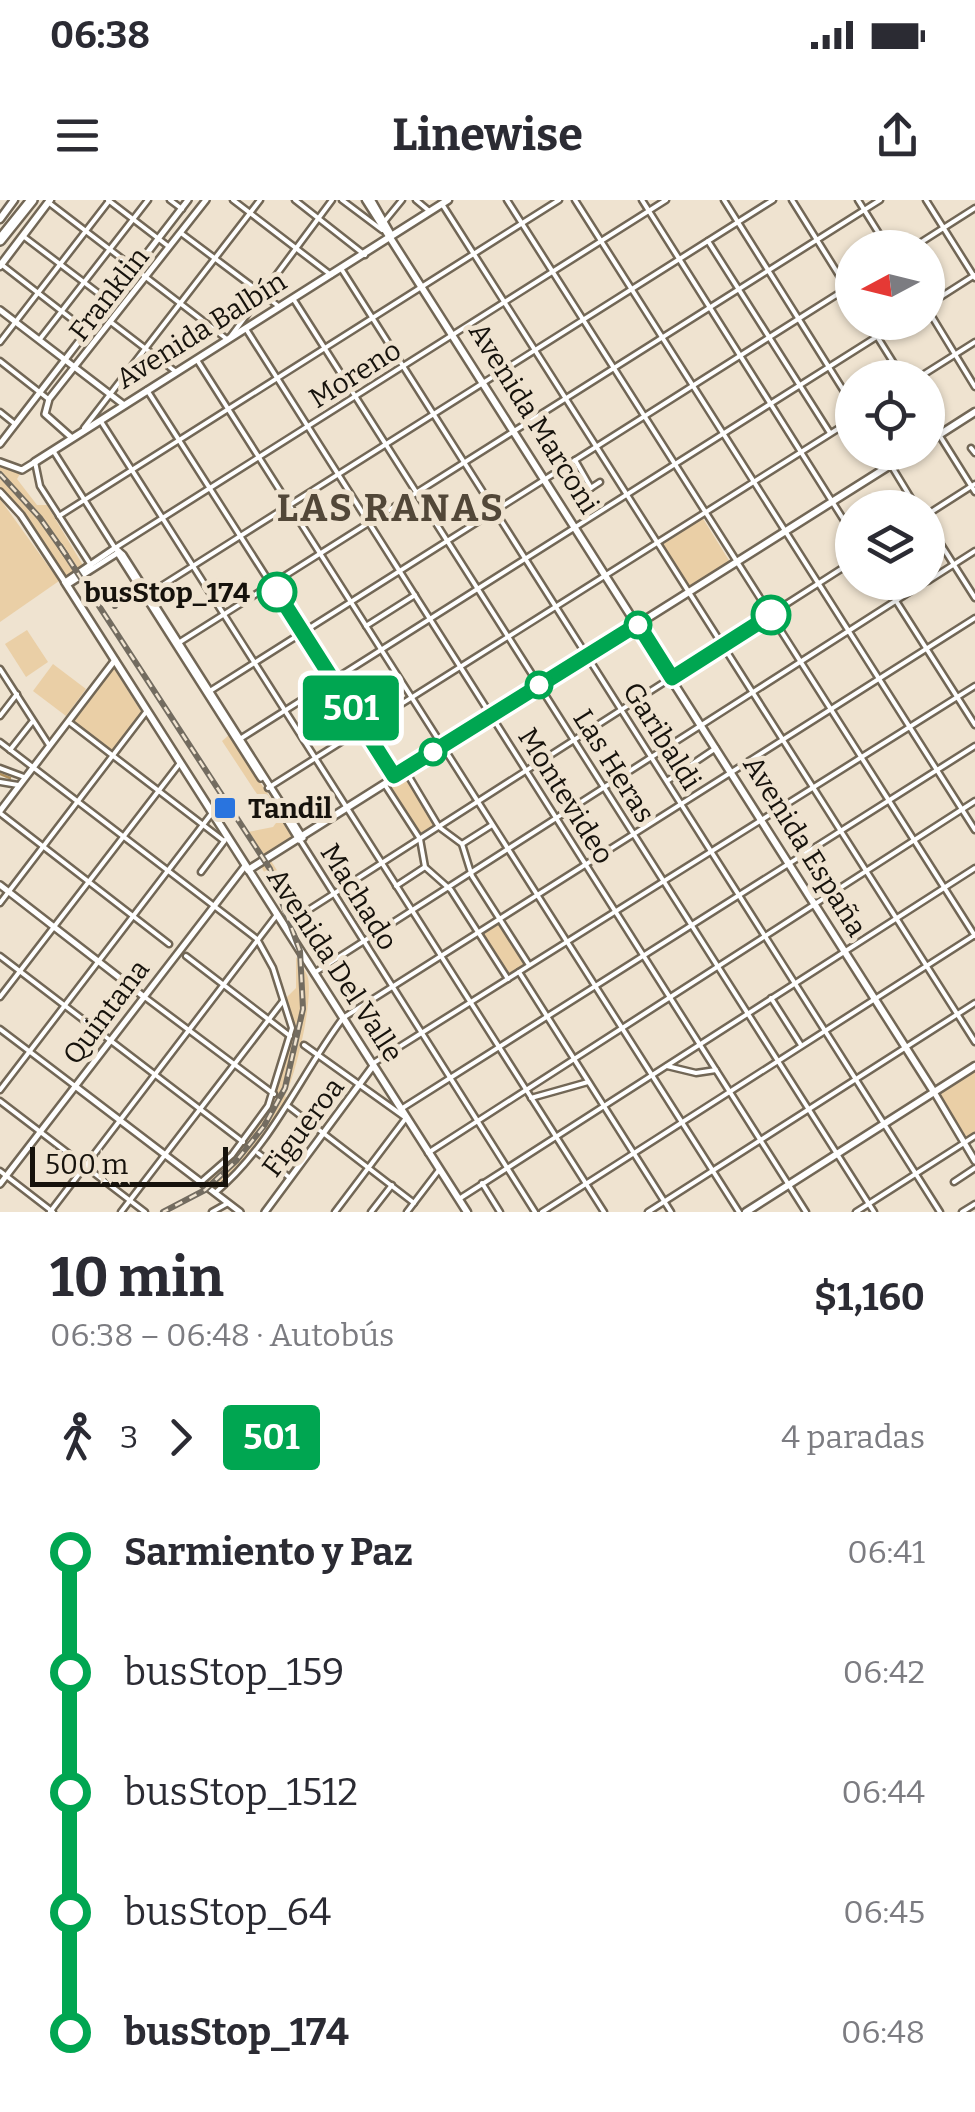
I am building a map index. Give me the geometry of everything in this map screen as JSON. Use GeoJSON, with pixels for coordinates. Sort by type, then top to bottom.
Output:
{"type":"FeatureCollection","features":[{"type":"Feature","properties":{"kind":"highway"},"geometry":{"type":"LineString","coordinates":[[0,243],[32,200]]}},
{"type":"Feature","properties":{"kind":"main road"},"geometry":{"type":"LineString","coordinates":[[0,217],[14,200]]}},
{"type":"Feature","properties":{"kind":"main road"},"geometry":{"type":"LineString","coordinates":[[368,200],[388,234]]}},
{"type":"Feature","properties":{"kind":"main road"},"geometry":{"type":"LineString","coordinates":[[368,200],[388,234]]}},
{"type":"Feature","properties":{"kind":"main road"},"geometry":{"type":"LineString","coordinates":[[1,265],[49,201]]}},
{"type":"Feature","properties":{"kind":"main road","name":"Avenida Balbín"},"geometry":{"type":"LineString","coordinates":[[35,462],[364,254],[388,234],[445,202]]}},
{"type":"Feature","properties":{"kind":"main road","name":"Avenida Marconi"},"geometry":{"type":"LineString","coordinates":[[388,234],[638,624]]}},
{"type":"Feature","properties":{"kind":"main road"},"geometry":{"type":"LineString","coordinates":[[945,431],[975,412]]}},
{"type":"Feature","properties":{"kind":"main road"},"geometry":{"type":"LineString","coordinates":[[347,808],[883,470]]}},
{"type":"Feature","properties":{"kind":"main road","name":"Avenida Del Valle"},"geometry":{"type":"LineString","coordinates":[[66,583],[226,840],[467,1212]]}},
{"type":"Feature","properties":{"kind":"main road","name":"Avenida España"},"geometry":{"type":"LineString","coordinates":[[638,624],[934,1092]]}},
{"type":"Feature","properties":{"kind":"main road"},"geometry":{"type":"LineString","coordinates":[[247,868],[405,771]]}},
{"type":"Feature","properties":{"kind":"main road"},"geometry":{"type":"LineString","coordinates":[[742,1212],[975,1066]]}},
{"type":"Feature","properties":{"kind":"street"},"geometry":{"type":"LineString","coordinates":[[0,342],[109,200],[170,248]]}},
{"type":"Feature","properties":{"kind":"street"},"geometry":{"type":"LineString","coordinates":[[40,340],[148,200]]}},
{"type":"Feature","properties":{"kind":"street"},"geometry":{"type":"LineString","coordinates":[[170,200],[182,209]]}},
{"type":"Feature","properties":{"kind":"street"},"geometry":{"type":"LineString","coordinates":[[0,444],[188,200]]}},
{"type":"Feature","properties":{"kind":"street","name":"Franklin"},"geometry":{"type":"LineString","coordinates":[[72,438],[44,412],[50,400],[206,200]]}},
{"type":"Feature","properties":{"kind":"street"},"geometry":{"type":"LineString","coordinates":[[234,200],[331,275]]}},
{"type":"Feature","properties":{"kind":"street"},"geometry":{"type":"LineString","coordinates":[[82,432],[260,200]]}},
{"type":"Feature","properties":{"kind":"street"},"geometry":{"type":"LineString","coordinates":[[294,200],[364,254]]}},
{"type":"Feature","properties":{"kind":"street"},"geometry":{"type":"LineString","coordinates":[[49,201],[228,340],[332,200]]}},
{"type":"Feature","properties":{"kind":"street"},"geometry":{"type":"LineString","coordinates":[[342,200],[388,234]]}},
{"type":"Feature","properties":{"kind":"street"},"geometry":{"type":"LineString","coordinates":[[384,222],[402,200]]}},
{"type":"Feature","properties":{"kind":"street"},"geometry":{"type":"LineString","coordinates":[[416,200],[430,212]]}},
{"type":"Feature","properties":{"kind":"street"},"geometry":{"type":"LineString","coordinates":[[508,200],[975,936],[538,1212]]}},
{"type":"Feature","properties":{"kind":"street"},"geometry":{"type":"LineString","coordinates":[[59,516],[560,200]]}},
{"type":"Feature","properties":{"kind":"street"},"geometry":{"type":"LineString","coordinates":[[575,200],[975,830]]}},
{"type":"Feature","properties":{"kind":"street"},"geometry":{"type":"LineString","coordinates":[[642,200],[835,507]]}},
{"type":"Feature","properties":{"kind":"street","name":"Moreno"},"geometry":{"type":"LineString","coordinates":[[66,583],[666,200]]}},
{"type":"Feature","properties":{"kind":"street"},"geometry":{"type":"LineString","coordinates":[[724,200],[835,377]]}},
{"type":"Feature","properties":{"kind":"street"},"geometry":{"type":"LineString","coordinates":[[146,595],[773,200]]}},
{"type":"Feature","properties":{"kind":"street"},"geometry":{"type":"LineString","coordinates":[[792,200],[835,265]]}},
{"type":"Feature","properties":{"kind":"street"},"geometry":{"type":"LineString","coordinates":[[858,200],[877,230]]}},
{"type":"Feature","properties":{"kind":"street"},"geometry":{"type":"LineString","coordinates":[[177,643],[880,200]]}},
{"type":"Feature","properties":{"kind":"street"},"geometry":{"type":"LineString","coordinates":[[926,200],[974,276],[945,296]]}},
{"type":"Feature","properties":{"kind":"street"},"geometry":{"type":"LineString","coordinates":[[445,202],[504,302],[975,1042]]}},
{"type":"Feature","properties":{"kind":"street"},"geometry":{"type":"LineString","coordinates":[[940,230],[975,208]]}},
{"type":"Feature","properties":{"kind":"street"},"geometry":{"type":"LineString","coordinates":[[181,233],[279,307]]}},
{"type":"Feature","properties":{"kind":"street"},"geometry":{"type":"LineString","coordinates":[[23,236],[110,302]]}},
{"type":"Feature","properties":{"kind":"street"},"geometry":{"type":"LineString","coordinates":[[708,241],[830,433]]}},
{"type":"Feature","properties":{"kind":"street"},"geometry":{"type":"LineString","coordinates":[[1,265],[87,331]]}},
{"type":"Feature","properties":{"kind":"street","name":"Garibaldi"},"geometry":{"type":"LineString","coordinates":[[341,268],[940,1212]]}},
{"type":"Feature","properties":{"kind":"street"},"geometry":{"type":"LineString","coordinates":[[208,692],[835,296]]}},
{"type":"Feature","properties":{"kind":"street","name":"Las Heras"},"geometry":{"type":"LineString","coordinates":[[293,298],[874,1212]]}},
{"type":"Feature","properties":{"kind":"street"},"geometry":{"type":"LineString","coordinates":[[0,310],[124,405]]}},
{"type":"Feature","properties":{"kind":"street"},"geometry":{"type":"LineString","coordinates":[[112,323],[176,372]]}},
{"type":"Feature","properties":{"kind":"street","name":"Montevideo"},"geometry":{"type":"LineString","coordinates":[[246,328],[806,1212]]}},
{"type":"Feature","properties":{"kind":"street"},"geometry":{"type":"LineString","coordinates":[[945,338],[975,387]]}},
{"type":"Feature","properties":{"kind":"street"},"geometry":{"type":"LineString","coordinates":[[239,740],[872,340]]}},
{"type":"Feature","properties":{"kind":"street"},"geometry":{"type":"LineString","coordinates":[[945,361],[975,342]]}},
{"type":"Feature","properties":{"kind":"street"},"geometry":{"type":"LineString","coordinates":[[197,360],[742,1212]]}},
{"type":"Feature","properties":{"kind":"street"},"geometry":{"type":"LineString","coordinates":[[0,361],[50,400]]}},
{"type":"Feature","properties":{"kind":"street"},"geometry":{"type":"LineString","coordinates":[[148,390],[394,776]]}},
{"type":"Feature","properties":{"kind":"street"},"geometry":{"type":"LineString","coordinates":[[0,412],[15,424]]}},
{"type":"Feature","properties":{"kind":"street"},"geometry":{"type":"LineString","coordinates":[[100,420],[604,1212]]}},
{"type":"Feature","properties":{"kind":"street"},"geometry":{"type":"LineString","coordinates":[[269,787],[835,430]]}},
{"type":"Feature","properties":{"kind":"street"},"geometry":{"type":"LineString","coordinates":[[945,444],[974,487],[945,504]]}},
{"type":"Feature","properties":{"kind":"street","name":"Machado"},"geometry":{"type":"LineString","coordinates":[[53,451],[538,1212]]}},
{"type":"Feature","properties":{"kind":"street"},"geometry":{"type":"LineString","coordinates":[[575,460],[591,488]]}},
{"type":"Feature","properties":{"kind":"street"},"geometry":{"type":"LineString","coordinates":[[0,462],[22,470],[35,462],[40,486],[89,565]]}},
{"type":"Feature","properties":{"kind":"street"},"geometry":{"type":"LineString","coordinates":[[577,497],[600,482]]}},
{"type":"Feature","properties":{"kind":"street","name":"Avenida Del Valle"},"geometry":{"type":"LineString","coordinates":[[0,492],[22,515],[66,583]]}},
{"type":"Feature","properties":{"kind":"street"},"geometry":{"type":"LineString","coordinates":[[945,550],[975,598]]}},
{"type":"Feature","properties":{"kind":"street"},"geometry":{"type":"LineString","coordinates":[[945,570],[975,551]]}},
{"type":"Feature","properties":{"kind":"street"},"geometry":{"type":"LineString","coordinates":[[310,908],[835,573]]}},
{"type":"Feature","properties":{"kind":"street"},"geometry":{"type":"LineString","coordinates":[[366,626],[414,594]]}},
{"type":"Feature","properties":{"kind":"street"},"geometry":{"type":"LineString","coordinates":[[314,973],[896,601],[975,724]]}},
{"type":"Feature","properties":{"kind":"street"},"geometry":{"type":"LineString","coordinates":[[214,1193],[257,1152],[316,1054],[343,1018],[975,618]]}},
{"type":"Feature","properties":{"kind":"street"},"geometry":{"type":"LineString","coordinates":[[114,660],[0,812],[170,944]]}},
{"type":"Feature","properties":{"kind":"street"},"geometry":{"type":"LineString","coordinates":[[0,669],[49,745]]}},
{"type":"Feature","properties":{"kind":"street"},"geometry":{"type":"LineString","coordinates":[[373,1065],[975,686]]}},
{"type":"Feature","properties":{"kind":"street"},"geometry":{"type":"LineString","coordinates":[[0,716],[17,694]]}},
{"type":"Feature","properties":{"kind":"street"},"geometry":{"type":"LineString","coordinates":[[0,903],[146,710]]}},
{"type":"Feature","properties":{"kind":"street"},"geometry":{"type":"LineString","coordinates":[[10,750],[33,721]]}},
{"type":"Feature","properties":{"kind":"street"},"geometry":{"type":"LineString","coordinates":[[68,722],[202,826],[226,840],[201,872]]}},
{"type":"Feature","properties":{"kind":"street"},"geometry":{"type":"LineString","coordinates":[[0,742],[257,940],[273,968],[290,1019],[290,1036],[274,1094],[242,1142],[201,1182]]}},
{"type":"Feature","properties":{"kind":"street"},"geometry":{"type":"LineString","coordinates":[[401,1109],[975,746]]}},
{"type":"Feature","properties":{"kind":"street"},"geometry":{"type":"LineString","coordinates":[[667,780],[716,748]]}},
{"type":"Feature","properties":{"kind":"street"},"geometry":{"type":"LineString","coordinates":[[0,997],[180,763]]}},
{"type":"Feature","properties":{"kind":"street"},"geometry":{"type":"LineString","coordinates":[[0,768],[24,777]]}},
{"type":"Feature","properties":{"kind":"street"},"geometry":{"type":"LineString","coordinates":[[405,771],[439,827],[462,844],[470,872],[529,965]]}},
{"type":"Feature","properties":{"kind":"street"},"geometry":{"type":"LineString","coordinates":[[0,782],[18,785]]}},
{"type":"Feature","properties":{"kind":"street"},"geometry":{"type":"LineString","coordinates":[[385,786],[420,839],[425,868],[448,886],[508,978]]}},
{"type":"Feature","properties":{"kind":"street"},"geometry":{"type":"LineString","coordinates":[[428,1153],[975,801]]}},
{"type":"Feature","properties":{"kind":"street"},"geometry":{"type":"LineString","coordinates":[[0,1090],[212,813]]}},
{"type":"Feature","properties":{"kind":"street"},"geometry":{"type":"LineString","coordinates":[[462,844],[492,825]]}},
{"type":"Feature","properties":{"kind":"street","name":"Quintana"},"geometry":{"type":"LineString","coordinates":[[0,1184],[3,1174],[41,1131],[213,904],[247,868]]}},
{"type":"Feature","properties":{"kind":"street"},"geometry":{"type":"LineString","coordinates":[[396,886],[425,868]]}},
{"type":"Feature","properties":{"kind":"street"},"geometry":{"type":"LineString","coordinates":[[459,1198],[975,868]]}},
{"type":"Feature","properties":{"kind":"street"},"geometry":{"type":"LineString","coordinates":[[0,884],[274,1094]]}},
{"type":"Feature","properties":{"kind":"street"},"geometry":{"type":"LineString","coordinates":[[3,1174],[51,1211],[276,916]]}},
{"type":"Feature","properties":{"kind":"street"},"geometry":{"type":"LineString","coordinates":[[0,956],[242,1142]]}},
{"type":"Feature","properties":{"kind":"street"},"geometry":{"type":"LineString","coordinates":[[186,956],[290,1036]]}},
{"type":"Feature","properties":{"kind":"street"},"geometry":{"type":"LineString","coordinates":[[519,972],[671,1212]]}},
{"type":"Feature","properties":{"kind":"street"},"geometry":{"type":"LineString","coordinates":[[771,998],[802,1046]]}},
{"type":"Feature","properties":{"kind":"street"},"geometry":{"type":"LineString","coordinates":[[122,1212],[284,1001]]}},
{"type":"Feature","properties":{"kind":"street"},"geometry":{"type":"LineString","coordinates":[[648,1212],[975,1003]]}},
{"type":"Feature","properties":{"kind":"street"},"geometry":{"type":"LineString","coordinates":[[0,1029],[240,1212]]}},
{"type":"Feature","properties":{"kind":"street"},"geometry":{"type":"LineString","coordinates":[[304,1045],[406,1118],[335,1212]]}},
{"type":"Feature","properties":{"kind":"street","name":"Figueroa"},"geometry":{"type":"LineString","coordinates":[[265,1212],[373,1065]]}},
{"type":"Feature","properties":{"kind":"street"},"geometry":{"type":"LineString","coordinates":[[666,1066],[688,1072],[716,1070]]}},
{"type":"Feature","properties":{"kind":"street"},"geometry":{"type":"LineString","coordinates":[[531,1098],[588,1082]]}},
{"type":"Feature","properties":{"kind":"street"},"geometry":{"type":"LineString","coordinates":[[934,1092],[975,1158]]}},
{"type":"Feature","properties":{"kind":"street"},"geometry":{"type":"LineString","coordinates":[[0,1100],[145,1212]]}},
{"type":"Feature","properties":{"kind":"street"},"geometry":{"type":"LineString","coordinates":[[288,1106],[414,1202]]}},
{"type":"Feature","properties":{"kind":"street"},"geometry":{"type":"LineString","coordinates":[[856,1212],[975,1136]]}},
{"type":"Feature","properties":{"kind":"street"},"geometry":{"type":"LineString","coordinates":[[257,1152],[290,1178]]}},
{"type":"Feature","properties":{"kind":"street"},"geometry":{"type":"LineString","coordinates":[[954,1182],[975,1168]]}},
{"type":"Feature","properties":{"kind":"street"},"geometry":{"type":"LineString","coordinates":[[407,1212],[439,1170]]}},
{"type":"Feature","properties":{"kind":"street"},"geometry":{"type":"LineString","coordinates":[[482,1183],[500,1212]]}},
{"type":"Feature","properties":{"kind":"street"},"geometry":{"type":"LineString","coordinates":[[372,1212],[392,1185]]}},
{"type":"Feature","properties":{"kind":"street"},"geometry":{"type":"LineString","coordinates":[[212,1212],[228,1203]]}},
{"type":"Feature","properties":{"kind":"street"},"geometry":{"type":"LineString","coordinates":[[962,1212],[975,1204]]}},
{"type":"Feature","properties":{"kind":"shaded area"},"geometry":{"type":"Polygon","coordinates":[[[0,465],[20,474],[17,479],[37,505],[47,505],[84,567],[65,580],[24,516],[0,489],[0,465]]]}},
{"type":"Feature","properties":{"kind":"shaded area"},"geometry":{"type":"Polygon","coordinates":[[[0,499],[59,581],[0,622],[0,499]]]}},
{"type":"Feature","properties":{"kind":"shaded area"},"geometry":{"type":"Polygon","coordinates":[[[702,517],[730,562],[690,588],[660,543],[702,517]]]}},
{"type":"Feature","properties":{"kind":"shaded area"},"geometry":{"type":"Polygon","coordinates":[[[27,630],[48,662],[26,677],[5,644],[27,630]]]}},
{"type":"Feature","properties":{"kind":"shaded area"},"geometry":{"type":"Polygon","coordinates":[[[53,664],[86,689],[66,716],[33,691],[53,664]]]}},
{"type":"Feature","properties":{"kind":"shaded area"},"geometry":{"type":"Polygon","coordinates":[[[113,667],[142,713],[112,753],[72,721],[113,667]]]}},
{"type":"Feature","properties":{"kind":"shaded area"},"geometry":{"type":"Polygon","coordinates":[[[229,735],[292,831],[291,840],[264,858],[248,832],[276,823],[222,741],[229,735]]]}},
{"type":"Feature","properties":{"kind":"shaded area"},"geometry":{"type":"Polygon","coordinates":[[[406,774],[437,826],[421,837],[387,786],[406,774]]]}},
{"type":"Feature","properties":{"kind":"shaded area"},"geometry":{"type":"Polygon","coordinates":[[[271,861],[297,901],[297,911],[304,915],[307,908],[337,956],[325,964],[298,919],[291,924],[261,866],[271,861]]]}},
{"type":"Feature","properties":{"kind":"shaded area"},"geometry":{"type":"Polygon","coordinates":[[[499,921],[527,965],[508,977],[480,933],[499,921]]]}},
{"type":"Feature","properties":{"kind":"shaded area"},"geometry":{"type":"Polygon","coordinates":[[[296,957],[307,976],[309,989],[302,1038],[285,1096],[289,1100],[258,1149],[215,1189],[205,1180],[245,1141],[274,1097],[293,1029],[285,999],[296,988],[296,957]]]}},
{"type":"Feature","properties":{"kind":"shaded area"},"geometry":{"type":"Polygon","coordinates":[[[975,1069],[975,1133],[967,1138],[938,1093],[975,1069]]]}},
{"type":"Feature","properties":{"kind":"waterway"},"geometry":{"type":"LineString","coordinates":[[0,774],[10,778]]}},
{"type":"Feature","properties":{"kind":"railway"},"geometry":{"type":"LineString","coordinates":[[0,474],[40,518],[66,555]]}},
{"type":"Feature","properties":{"kind":"railway"},"geometry":{"type":"LineString","coordinates":[[60,546],[270,869],[300,951],[303,1009],[285,1088],[264,1126],[237,1160],[205,1190],[163,1212]]}},
{"type":"Feature","properties":{"kind":"railway"},"geometry":{"type":"LineString","coordinates":[[114,587],[115,606]]}},
{"type":"Feature","properties":{"kind":"bus line","name":"501"},"geometry":{"type":"LineString","coordinates":[[277,592],[394,776],[638,624],[672,678],[771,615]]}},
{"type":"Feature","properties":{"kind":"place","name":"busStop_174"},"geometry":{"type":"Point","coordinates":[277,592]}},
{"type":"Feature","properties":{"kind":"place","name":"Tandil"},"geometry":{"type":"Point","coordinates":[225,808]}},
{"type":"Feature","properties":{"kind":"district","name":"LAS RANAS"},"geometry":{"type":"Point","coordinates":[391,508]}}]}
